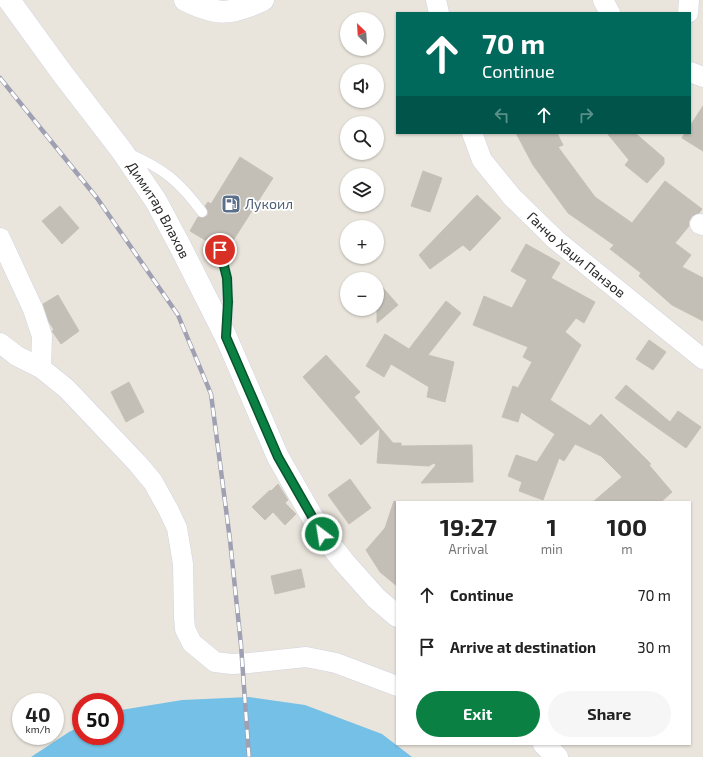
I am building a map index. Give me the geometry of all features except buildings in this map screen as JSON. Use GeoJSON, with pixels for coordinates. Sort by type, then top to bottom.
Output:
{"type":"FeatureCollection","features":[{"type":"Feature","properties":{"kind":"main road","name":"Димитар Влахов"},"geometry":{"type":"LineString","coordinates":[[9,0],[62,73],[122,151],[159,208],[226,337],[278,457],[322,534],[344,562],[376,598],[396,615]]}},
{"type":"Feature","properties":{"kind":"main road"},"geometry":{"type":"LineString","coordinates":[[185,0],[199,7],[218,12],[234,12],[263,0]]}},
{"type":"Feature","properties":{"kind":"main road"},"geometry":{"type":"LineString","coordinates":[[545,745],[557,757]]}},
{"type":"Feature","properties":{"kind":"street"},"geometry":{"type":"LineString","coordinates":[[436,0],[439,12]]}},
{"type":"Feature","properties":{"kind":"street"},"geometry":{"type":"LineString","coordinates":[[603,0],[609,12]]}},
{"type":"Feature","properties":{"kind":"street"},"geometry":{"type":"LineString","coordinates":[[688,0],[688,12]]}},
{"type":"Feature","properties":{"kind":"street"},"geometry":{"type":"LineString","coordinates":[[691,72],[703,77]]}},
{"type":"Feature","properties":{"kind":"street","name":"Ганчо Хаџи Панзов"},"geometry":{"type":"LineString","coordinates":[[472,134],[482,160],[512,197],[550,235],[703,359]]}},
{"type":"Feature","properties":{"kind":"street"},"geometry":{"type":"LineString","coordinates":[[0,238],[33,309],[42,336],[41,368]]}},
{"type":"Feature","properties":{"kind":"street"},"geometry":{"type":"LineString","coordinates":[[0,343],[18,356],[41,368],[67,389],[138,464],[153,482],[177,528],[183,564],[185,629],[192,643],[215,662],[232,664],[306,657],[336,663],[396,686]]}},
{"type":"Feature","properties":{"kind":"lane"},"geometry":{"type":"LineString","coordinates":[[122,151],[155,166],[174,179],[187,192],[202,212]]}},
{"type":"Feature","properties":{"kind":"lane"},"geometry":{"type":"LineString","coordinates":[[220,250],[227,278],[228,302],[226,337]]}},
{"type":"Feature","properties":{"kind":"water"},"geometry":{"type":"Polygon","coordinates":[[[249,697],[305,705],[382,734],[412,757],[31,757],[49,745],[64,745],[64,735],[72,730],[72,745],[124,745],[124,710],[182,700],[249,697]]]}},
{"type":"Feature","properties":{"kind":"railway"},"geometry":{"type":"LineString","coordinates":[[0,78],[97,198],[178,315],[211,394],[230,540],[241,645],[249,757]]}},
{"type":"Feature","properties":{"kind":"place","name":"Лукоил"},"geometry":{"type":"Point","coordinates":[231,204]}},
{"type":"Feature","properties":{"kind":"route"},"geometry":{"type":"LineString","coordinates":[[220,250],[227,278],[228,302],[226,337],[278,457],[322,534]]}}]}
